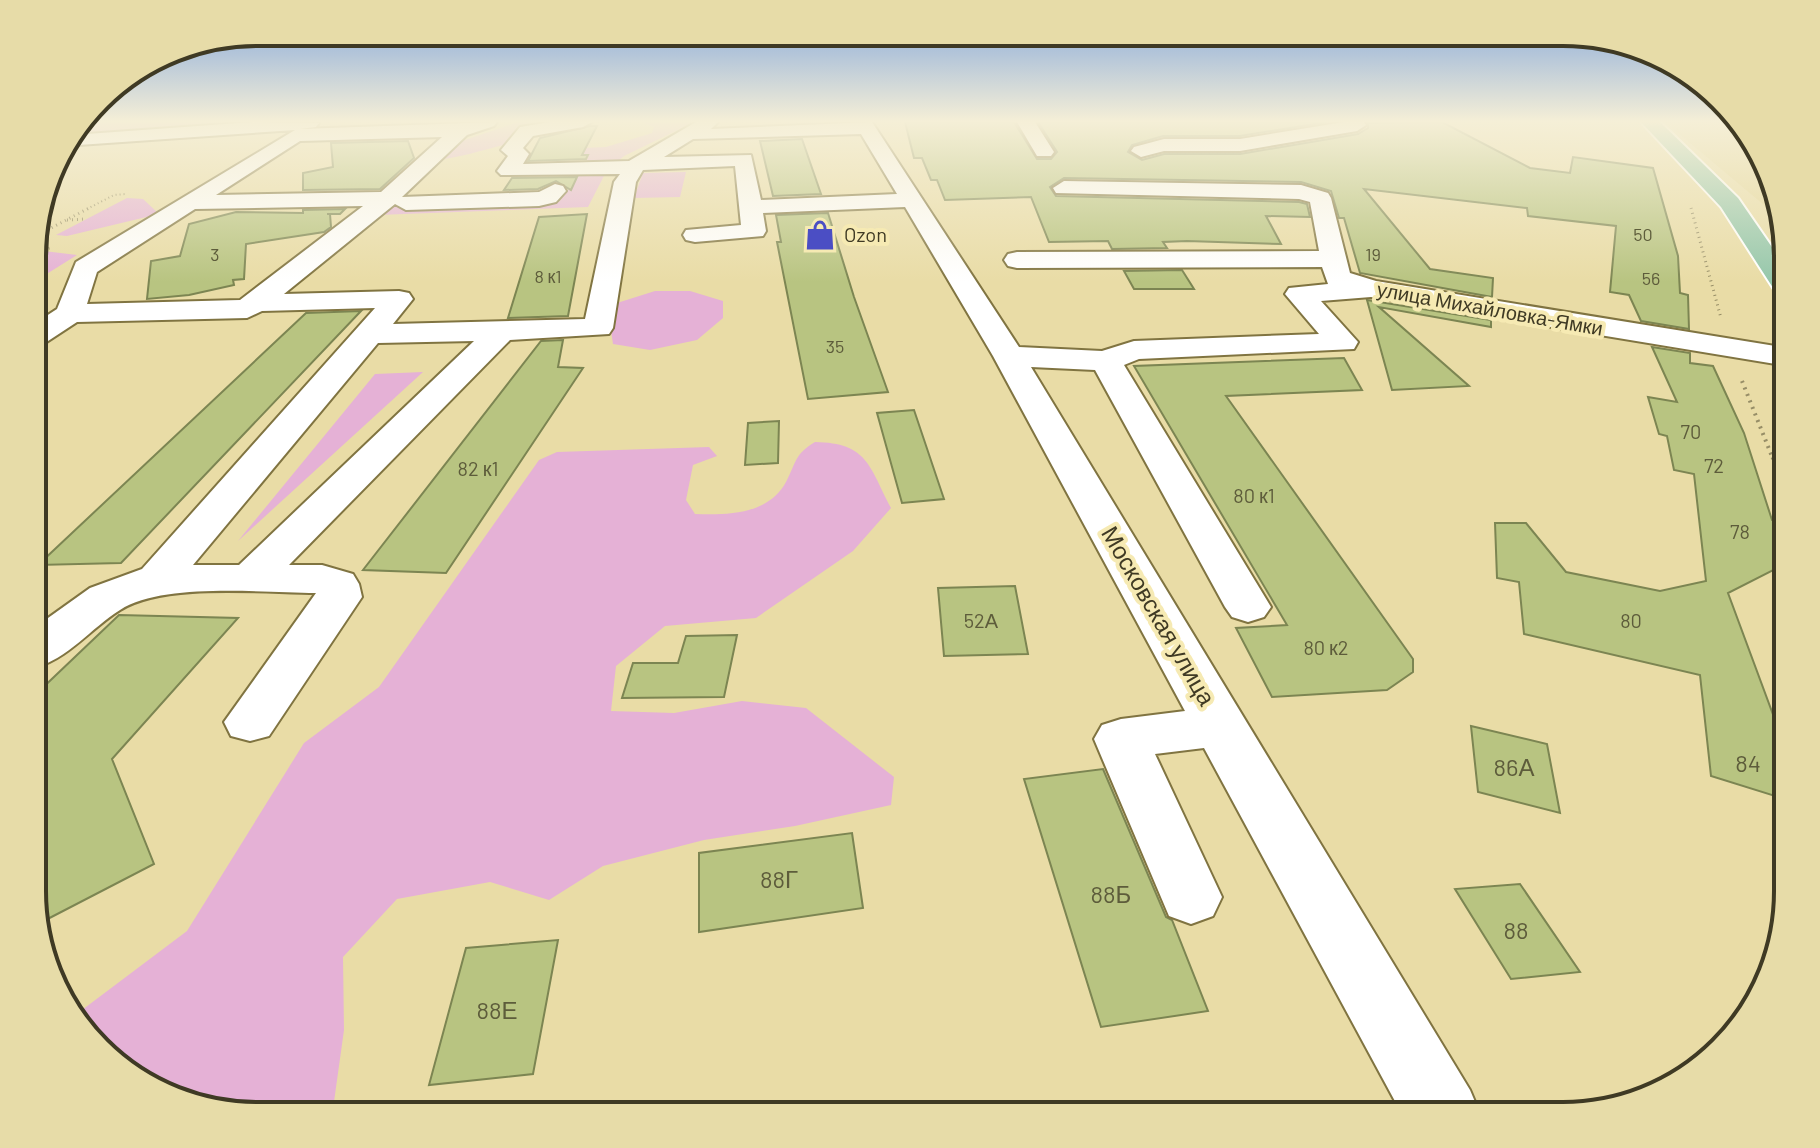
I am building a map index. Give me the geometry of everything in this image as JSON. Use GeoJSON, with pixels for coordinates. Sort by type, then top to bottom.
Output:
{"type":"FeatureCollection","features":[{"type":"Feature","properties":{"kind":"main road"},"geometry":{"type":"LineString","coordinates":[[1703,176],[1730,203],[1774,269]]}},
{"type":"Feature","properties":{"kind":"street"},"geometry":{"type":"LineString","coordinates":[[70,313],[85,268],[233,176]]}},
{"type":"Feature","properties":{"kind":"street"},"geometry":{"type":"LineString","coordinates":[[46,329],[70,313],[247,309],[396,201],[419,176]]}},
{"type":"Feature","properties":{"kind":"street"},"geometry":{"type":"LineString","coordinates":[[189,202],[548,197],[564,176]]}},
{"type":"Feature","properties":{"kind":"street"},"geometry":{"type":"LineString","coordinates":[[368,334],[598,328],[620,196],[631,176]]}},
{"type":"Feature","properties":{"kind":"street"},"geometry":{"type":"LineString","coordinates":[[695,235],[754,231],[747,176]]}},
{"type":"Feature","properties":{"kind":"street","name":"Московская улица"},"geometry":{"type":"LineString","coordinates":[[896,176],[1009,356],[1436,1102]]}},
{"type":"Feature","properties":{"kind":"street"},"geometry":{"type":"LineString","coordinates":[[1017,260],[1332,259],[1320,198],[1301,192],[1064,188]]}},
{"type":"Feature","properties":{"kind":"street"},"geometry":{"type":"LineString","coordinates":[[752,207],[912,200]]}},
{"type":"Feature","properties":{"kind":"street","name":"улица Михайловка-Ямки"},"geometry":{"type":"LineString","coordinates":[[1332,259],[1338,278],[1371,289],[1774,355]]}},
{"type":"Feature","properties":{"kind":"street"},"geometry":{"type":"LineString","coordinates":[[1009,356],[1106,361],[1134,350],[1343,342],[1299,294],[1371,289]]}},
{"type":"Feature","properties":{"kind":"street"},"geometry":{"type":"LineString","coordinates":[[158,579],[399,299],[255,303]]}},
{"type":"Feature","properties":{"kind":"street"},"geometry":{"type":"LineString","coordinates":[[250,579],[502,331]]}},
{"type":"Feature","properties":{"kind":"street"},"geometry":{"type":"LineString","coordinates":[[1106,361],[1248,607]]}},
{"type":"Feature","properties":{"kind":"street"},"geometry":{"type":"LineString","coordinates":[[46,643],[106,598],[158,579],[322,579],[337,584],[339,597],[250,722]]}},
{"type":"Feature","properties":{"kind":"street"},"geometry":{"type":"LineString","coordinates":[[1191,897],[1121,739],[1220,726]]}},
{"type":"Feature","properties":{"kind":"path"},"geometry":{"type":"LineString","coordinates":[[48,230],[114,195],[125,194]]}},
{"type":"Feature","properties":{"kind":"path"},"geometry":{"type":"LineString","coordinates":[[1688,196],[1729,348],[1774,460]]}},
{"type":"Feature","properties":{"kind":"path"},"geometry":{"type":"LineString","coordinates":[[66,220],[85,219]]}},
{"type":"Feature","properties":{"kind":"shaded area"},"geometry":{"type":"Polygon","coordinates":[[[579,176],[604,176],[588,207],[378,215],[397,198],[399,207],[559,202],[579,176]]]}},
{"type":"Feature","properties":{"kind":"shaded area"},"geometry":{"type":"Polygon","coordinates":[[[642,176],[685,176],[680,197],[634,198],[642,176]]]}},
{"type":"Feature","properties":{"kind":"shaded area"},"geometry":{"type":"Polygon","coordinates":[[[1729,176],[1758,176],[1769,212],[1729,176]]]}},
{"type":"Feature","properties":{"kind":"shaded area"},"geometry":{"type":"Polygon","coordinates":[[[127,198],[143,199],[159,214],[67,236],[56,235],[127,198]]]}},
{"type":"Feature","properties":{"kind":"shaded area"},"geometry":{"type":"Polygon","coordinates":[[[46,251],[77,255],[46,274],[46,251]]]}},
{"type":"Feature","properties":{"kind":"shaded area"},"geometry":{"type":"Polygon","coordinates":[[[655,291],[690,291],[723,301],[723,318],[697,340],[650,350],[613,344],[610,324],[617,303],[655,291]]]}},
{"type":"Feature","properties":{"kind":"shaded area"},"geometry":{"type":"Polygon","coordinates":[[[423,372],[238,541],[375,374],[423,372]]]}},
{"type":"Feature","properties":{"kind":"shaded area"},"geometry":{"type":"Polygon","coordinates":[[[815,442],[833,443],[857,452],[871,469],[891,508],[853,551],[756,618],[665,626],[616,666],[611,711],[674,713],[742,701],[806,708],[894,777],[891,805],[795,826],[704,840],[603,866],[549,900],[490,882],[397,899],[343,957],[344,1030],[334,1102],[230,1100],[176,1086],[118,1050],[90,1019],[83,1009],[187,931],[304,743],[379,687],[539,460],[557,452],[709,447],[717,456],[693,465],[686,500],[695,514],[720,514],[746,511],[769,501],[786,482],[799,455],[815,442]]]}},
{"type":"Feature","properties":{"kind":"building"},"geometry":{"type":"Polygon","coordinates":[[[303,176],[395,176],[380,189],[303,190],[303,176]]]}},
{"type":"Feature","properties":{"kind":"building"},"geometry":{"type":"Polygon","coordinates":[[[768,176],[815,176],[821,194],[773,196],[768,176]]]}},
{"type":"Feature","properties":{"kind":"building"},"geometry":{"type":"Polygon","coordinates":[[[929,176],[1655,176],[1678,256],[1680,293],[1688,295],[1689,329],[1641,321],[1629,295],[1610,292],[1616,226],[1528,216],[1527,208],[1364,189],[1430,269],[1493,278],[1492,297],[1360,273],[1344,218],[1339,218],[1331,191],[1301,182],[1064,178],[1050,187],[1056,196],[1299,202],[1307,204],[1310,217],[1266,216],[1281,244],[1187,241],[1163,242],[1167,248],[1112,249],[1108,241],[1049,242],[1031,197],[945,200],[937,180],[931,180],[929,176]]]}},
{"type":"Feature","properties":{"kind":"building"},"geometry":{"type":"Polygon","coordinates":[[[577,177],[571,190],[556,181],[538,189],[504,190],[512,178],[577,177]]]}},
{"type":"Feature","properties":{"kind":"building"},"geometry":{"type":"Polygon","coordinates":[[[345,209],[340,214],[330,214],[331,227],[324,232],[246,244],[244,279],[233,280],[234,285],[189,295],[147,299],[151,261],[180,256],[189,224],[236,212],[303,213],[303,210],[345,209]]]}},
{"type":"Feature","properties":{"kind":"building"},"geometry":{"type":"Polygon","coordinates":[[[828,213],[888,392],[808,399],[777,242],[781,242],[776,215],[828,213]]]}},
{"type":"Feature","properties":{"kind":"building"},"geometry":{"type":"Polygon","coordinates":[[[587,214],[568,316],[508,318],[539,217],[587,214]]]}},
{"type":"Feature","properties":{"kind":"building"},"geometry":{"type":"Polygon","coordinates":[[[1182,270],[1194,289],[1134,289],[1124,271],[1182,270]]]}},
{"type":"Feature","properties":{"kind":"building"},"geometry":{"type":"Polygon","coordinates":[[[1367,300],[1491,320],[1491,327],[1379,307],[1469,386],[1392,390],[1367,300]]]}},
{"type":"Feature","properties":{"kind":"building"},"geometry":{"type":"Polygon","coordinates":[[[361,311],[121,563],[46,565],[46,557],[306,313],[361,311]]]}},
{"type":"Feature","properties":{"kind":"building"},"geometry":{"type":"Polygon","coordinates":[[[563,340],[558,367],[583,368],[446,573],[363,570],[541,341],[563,340]]]}},
{"type":"Feature","properties":{"kind":"building"},"geometry":{"type":"Polygon","coordinates":[[[1652,347],[1690,353],[1690,363],[1713,366],[1744,433],[1774,520],[1774,570],[1728,593],[1774,717],[1774,796],[1711,776],[1700,675],[1524,634],[1519,582],[1497,578],[1495,523],[1526,523],[1566,572],[1660,591],[1706,581],[1694,474],[1674,470],[1667,436],[1659,434],[1648,397],[1677,402],[1652,347]]]}},
{"type":"Feature","properties":{"kind":"building"},"geometry":{"type":"Polygon","coordinates":[[[1344,358],[1362,390],[1226,396],[1413,659],[1413,672],[1387,690],[1272,697],[1236,628],[1287,625],[1134,366],[1344,358]]]}},
{"type":"Feature","properties":{"kind":"building"},"geometry":{"type":"Polygon","coordinates":[[[914,410],[944,499],[902,503],[877,413],[914,410]]]}},
{"type":"Feature","properties":{"kind":"building"},"geometry":{"type":"Polygon","coordinates":[[[779,421],[778,463],[745,465],[748,423],[779,421]]]}},
{"type":"Feature","properties":{"kind":"building"},"geometry":{"type":"Polygon","coordinates":[[[1015,586],[1028,654],[944,656],[938,588],[1015,586]]]}},
{"type":"Feature","properties":{"kind":"building"},"geometry":{"type":"Polygon","coordinates":[[[119,615],[238,618],[112,759],[154,864],[48,919],[46,891],[46,685],[119,615]]]}},
{"type":"Feature","properties":{"kind":"building"},"geometry":{"type":"Polygon","coordinates":[[[737,635],[724,697],[622,698],[633,663],[678,663],[686,636],[737,635]]]}},
{"type":"Feature","properties":{"kind":"building"},"geometry":{"type":"Polygon","coordinates":[[[1471,726],[1547,744],[1560,813],[1478,792],[1471,726]]]}},
{"type":"Feature","properties":{"kind":"building"},"geometry":{"type":"Polygon","coordinates":[[[1103,769],[1166,917],[1172,920],[1208,1011],[1101,1027],[1024,779],[1103,769]]]}},
{"type":"Feature","properties":{"kind":"building"},"geometry":{"type":"Polygon","coordinates":[[[852,833],[863,908],[699,932],[699,853],[852,833]]]}},
{"type":"Feature","properties":{"kind":"building"},"geometry":{"type":"Polygon","coordinates":[[[1520,884],[1580,972],[1511,979],[1455,889],[1520,884]]]}},
{"type":"Feature","properties":{"kind":"building"},"geometry":{"type":"Polygon","coordinates":[[[558,940],[533,1074],[429,1085],[466,948],[558,940]]]}},
{"type":"Feature","properties":{"kind":"place","name":"Ozon"},"geometry":{"type":"Point","coordinates":[820,235]}}]}
